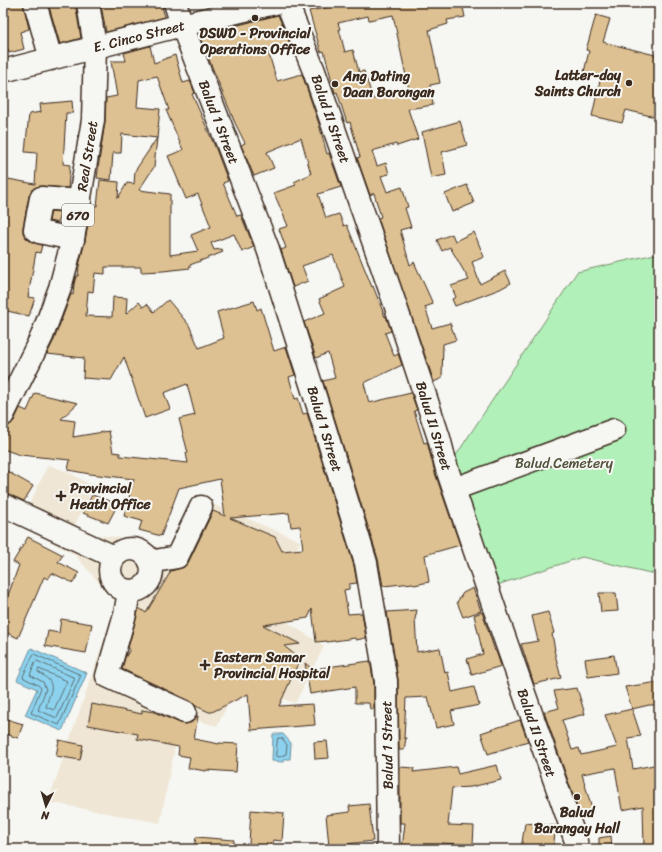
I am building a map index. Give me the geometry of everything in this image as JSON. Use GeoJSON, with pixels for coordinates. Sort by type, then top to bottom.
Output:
{"type":"FeatureCollection","features":[{"type":"Feature","properties":{"kind":"street"},"geometry":{"type":"LineString","coordinates":[[35,3],[51,59]]}},
{"type":"Feature","properties":{"kind":"street","name":"Real Street"},"geometry":{"type":"LineString","coordinates":[[4,409],[42,336],[60,288],[73,238],[93,120],[95,47],[88,3]]}},
{"type":"Feature","properties":{"kind":"street","name":"Balud 1 Street"},"geometry":{"type":"LineString","coordinates":[[175,3],[182,25],[268,249],[366,563],[386,681],[388,849]]}},
{"type":"Feature","properties":{"kind":"street","name":"E. Cinco Street"},"geometry":{"type":"LineString","coordinates":[[3,71],[182,25],[275,3]]}},
{"type":"Feature","properties":{"kind":"street","name":"Balud II Street"},"geometry":{"type":"LineString","coordinates":[[288,3],[314,71],[395,304],[504,638],[578,849]]}},
{"type":"Feature","properties":{"kind":"street"},"geometry":{"type":"LineString","coordinates":[[73,238],[39,232],[35,229],[41,198],[80,201]]}},
{"type":"Feature","properties":{"kind":"street"},"geometry":{"type":"LineString","coordinates":[[454,488],[614,430]]}},
{"type":"Feature","properties":{"kind":"street"},"geometry":{"type":"LineString","coordinates":[[3,505],[114,557]]}},
{"type":"Feature","properties":{"kind":"street"},"geometry":{"type":"LineString","coordinates":[[150,562],[177,557],[201,508]]}},
{"type":"Feature","properties":{"kind":"street"},"geometry":{"type":"LineString","coordinates":[[123,550],[136,550],[146,556],[150,562],[152,571],[149,582],[141,589],[129,592],[117,587],[113,582],[109,570],[114,557],[123,550]]}},
{"type":"Feature","properties":{"kind":"street"},"geometry":{"type":"LineString","coordinates":[[129,592],[125,614],[107,676],[185,712]]}},
{"type":"Feature","properties":{"kind":"shaded area","name":"Provincial Heath Office"},"geometry":{"type":"Polygon","coordinates":[[[48,465],[68,472],[94,487],[74,526],[62,520],[57,523],[39,515],[41,510],[29,505],[48,465]]]}},
{"type":"Feature","properties":{"kind":"shaded area","name":"Eastern Samar Provincial Hospital"},"geometry":{"type":"Polygon","coordinates":[[[198,498],[300,541],[276,615],[324,646],[295,703],[238,684],[217,726],[181,716],[160,823],[48,802],[117,603],[75,555],[3,515],[71,533],[116,537],[137,542],[144,546],[151,545],[172,550],[198,498]]]}},
{"type":"Feature","properties":{"kind":"green space","name":"Balud Cemetery"},"geometry":{"type":"Polygon","coordinates":[[[659,253],[659,575],[582,557],[488,588],[447,469],[577,272],[659,253]]]}},
{"type":"Feature","properties":{"kind":"water"},"geometry":{"type":"Polygon","coordinates":[[[31,648],[87,673],[62,731],[25,715],[37,689],[17,680],[31,648]]]}},
{"type":"Feature","properties":{"kind":"water"},"geometry":{"type":"Polygon","coordinates":[[[273,734],[283,734],[291,743],[290,759],[284,759],[283,762],[272,761],[273,734]]]}},
{"type":"Feature","properties":{"kind":"building"},"geometry":{"type":"Polygon","coordinates":[[[12,3],[23,3],[29,29],[20,32],[24,49],[9,53],[8,49],[3,50],[3,6],[12,3]]]}},
{"type":"Feature","properties":{"kind":"building"},"geometry":{"type":"Polygon","coordinates":[[[48,3],[75,3],[81,38],[60,44],[48,3]]]}},
{"type":"Feature","properties":{"kind":"building"},"geometry":{"type":"Polygon","coordinates":[[[112,3],[161,3],[165,17],[106,32],[101,5],[112,3]]]}},
{"type":"Feature","properties":{"kind":"building"},"geometry":{"type":"Polygon","coordinates":[[[352,3],[462,3],[465,17],[447,20],[448,24],[429,30],[440,83],[430,85],[433,105],[408,109],[418,139],[397,146],[396,144],[372,151],[377,166],[386,163],[389,174],[381,176],[387,192],[402,187],[408,207],[405,208],[411,227],[400,230],[410,265],[414,262],[433,304],[425,307],[432,328],[450,323],[456,340],[443,344],[442,378],[434,382],[378,218],[381,217],[374,193],[370,195],[357,158],[360,157],[350,122],[347,123],[337,92],[335,93],[324,51],[321,52],[309,11],[352,3]],[[393,15],[369,20],[368,16],[338,23],[345,52],[353,50],[359,72],[364,71],[373,99],[409,90],[393,15]]]}},
{"type":"Feature","properties":{"kind":"building"},"geometry":{"type":"Polygon","coordinates":[[[278,15],[291,46],[268,51],[277,81],[302,74],[319,124],[327,154],[329,153],[341,187],[318,194],[326,218],[339,214],[344,226],[347,225],[372,287],[373,286],[385,317],[386,316],[391,331],[385,333],[394,356],[398,354],[402,365],[364,383],[369,403],[411,393],[417,410],[414,411],[424,443],[427,442],[435,473],[460,545],[425,555],[429,582],[414,585],[413,583],[383,586],[378,559],[323,381],[335,378],[328,353],[316,358],[304,322],[325,313],[319,299],[345,287],[333,255],[302,266],[308,281],[293,287],[281,250],[286,248],[279,229],[288,226],[274,193],[296,185],[294,182],[311,174],[301,138],[267,152],[274,168],[254,176],[241,145],[245,143],[235,123],[199,35],[278,15]]]}},
{"type":"Feature","properties":{"kind":"building","name":"Latter-day Saints Church"},"geometry":{"type":"Polygon","coordinates":[[[596,15],[610,19],[603,42],[659,56],[659,118],[626,110],[622,123],[592,116],[601,76],[584,72],[589,51],[586,50],[596,15]]]}},
{"type":"Feature","properties":{"kind":"building"},"geometry":{"type":"Polygon","coordinates":[[[150,46],[154,63],[175,55],[183,83],[190,81],[195,93],[192,94],[228,181],[223,183],[237,216],[241,215],[254,247],[242,252],[234,234],[211,243],[214,250],[222,249],[223,252],[190,265],[190,268],[141,272],[141,267],[105,267],[105,274],[95,273],[93,292],[88,291],[86,316],[112,317],[113,297],[127,298],[126,314],[139,302],[143,307],[147,304],[154,312],[168,300],[189,325],[199,348],[224,338],[217,312],[254,301],[257,310],[261,308],[274,351],[286,347],[295,375],[289,377],[295,399],[298,398],[303,414],[307,413],[354,566],[357,583],[349,584],[349,589],[344,590],[348,614],[362,613],[366,638],[316,642],[312,609],[308,618],[263,625],[300,644],[284,646],[300,659],[279,706],[313,704],[315,725],[251,730],[248,694],[212,712],[209,712],[196,706],[190,701],[122,669],[125,658],[130,649],[128,648],[139,608],[146,613],[171,571],[184,567],[188,563],[213,511],[225,516],[220,479],[179,488],[161,536],[139,530],[142,521],[124,516],[134,479],[68,470],[70,460],[20,455],[3,449],[3,442],[8,426],[14,421],[20,408],[27,411],[35,393],[78,403],[61,419],[75,421],[73,437],[109,431],[113,452],[120,453],[120,456],[188,463],[186,453],[188,453],[179,419],[195,415],[187,384],[164,393],[170,409],[145,418],[124,357],[111,380],[83,378],[84,358],[47,354],[54,340],[71,294],[73,295],[74,284],[76,276],[78,276],[91,206],[97,206],[100,180],[119,182],[118,198],[127,183],[134,184],[135,171],[157,138],[122,134],[121,153],[113,153],[111,180],[97,178],[105,122],[106,98],[117,96],[111,61],[126,61],[124,53],[150,46]],[[157,76],[139,80],[137,107],[160,109],[154,167],[139,190],[170,194],[170,255],[198,251],[191,235],[211,227],[198,194],[186,199],[168,156],[183,150],[166,110],[169,110],[157,76]],[[289,513],[230,518],[275,537],[282,551],[303,549],[300,526],[291,527],[289,513]]]}},
{"type":"Feature","properties":{"kind":"building"},"geometry":{"type":"Polygon","coordinates":[[[72,101],[73,113],[66,113],[63,164],[70,165],[68,188],[42,186],[36,187],[32,190],[29,196],[23,227],[23,233],[27,239],[42,245],[40,253],[36,252],[28,297],[35,298],[29,316],[3,310],[3,178],[35,184],[37,153],[25,152],[29,114],[41,112],[40,104],[72,101]]]}},
{"type":"Feature","properties":{"kind":"building"},"geometry":{"type":"Polygon","coordinates":[[[460,121],[467,145],[442,152],[446,175],[431,178],[422,132],[460,121]]]}},
{"type":"Feature","properties":{"kind":"building"},"geometry":{"type":"Polygon","coordinates":[[[467,185],[474,203],[452,212],[445,194],[467,185]]]}},
{"type":"Feature","properties":{"kind":"building"},"geometry":{"type":"Polygon","coordinates":[[[51,211],[60,212],[58,223],[49,221],[51,211]]]}},
{"type":"Feature","properties":{"kind":"building"},"geometry":{"type":"Polygon","coordinates":[[[474,232],[484,257],[472,262],[480,284],[505,271],[511,283],[500,289],[455,306],[452,299],[456,297],[451,286],[469,280],[450,247],[442,251],[437,240],[452,234],[455,241],[474,232]]]}},
{"type":"Feature","properties":{"kind":"building"},"geometry":{"type":"Polygon","coordinates":[[[3,469],[33,486],[24,501],[3,493],[3,469]]]}},
{"type":"Feature","properties":{"kind":"building"},"geometry":{"type":"Polygon","coordinates":[[[92,495],[118,504],[108,523],[83,513],[92,495]]]}},
{"type":"Feature","properties":{"kind":"building"},"geometry":{"type":"Polygon","coordinates":[[[28,537],[63,555],[58,562],[79,573],[73,583],[52,573],[48,579],[44,577],[18,638],[3,631],[3,609],[19,565],[13,562],[28,537]]]}},
{"type":"Feature","properties":{"kind":"building"},"geometry":{"type":"Polygon","coordinates":[[[473,588],[481,611],[463,617],[457,602],[463,593],[473,588]]]}},
{"type":"Feature","properties":{"kind":"building"},"geometry":{"type":"Polygon","coordinates":[[[599,593],[616,593],[618,611],[601,612],[599,593]]]}},
{"type":"Feature","properties":{"kind":"building"},"geometry":{"type":"Polygon","coordinates":[[[417,610],[415,619],[417,652],[440,648],[445,673],[448,672],[452,692],[474,687],[479,705],[451,711],[454,724],[436,728],[428,697],[406,698],[404,738],[406,738],[404,750],[399,750],[398,679],[387,612],[417,610]]]}},
{"type":"Feature","properties":{"kind":"building"},"geometry":{"type":"Polygon","coordinates":[[[482,612],[501,666],[472,675],[467,659],[483,654],[474,615],[482,612]]]}},
{"type":"Feature","properties":{"kind":"building"},"geometry":{"type":"Polygon","coordinates":[[[548,612],[554,633],[552,634],[554,650],[561,678],[534,684],[521,644],[538,641],[532,616],[548,612]]]}},
{"type":"Feature","properties":{"kind":"building"},"geometry":{"type":"Polygon","coordinates":[[[61,619],[92,624],[86,653],[45,646],[48,631],[59,633],[61,619]]]}},
{"type":"Feature","properties":{"kind":"building"},"geometry":{"type":"Polygon","coordinates":[[[614,655],[617,673],[588,677],[585,659],[614,655]]]}},
{"type":"Feature","properties":{"kind":"building"},"geometry":{"type":"Polygon","coordinates":[[[370,661],[374,684],[374,709],[370,709],[369,703],[355,703],[355,687],[310,694],[305,663],[321,676],[320,668],[370,661]]]}},
{"type":"Feature","properties":{"kind":"building"},"geometry":{"type":"Polygon","coordinates":[[[659,682],[659,705],[649,705],[632,709],[625,687],[659,682]]]}},
{"type":"Feature","properties":{"kind":"building"},"geometry":{"type":"Polygon","coordinates":[[[577,688],[585,714],[562,720],[572,750],[579,748],[581,755],[617,747],[605,715],[632,709],[641,736],[628,738],[633,769],[659,764],[659,849],[644,849],[643,806],[622,810],[615,768],[582,774],[593,813],[580,815],[544,712],[559,708],[554,691],[577,688]]]}},
{"type":"Feature","properties":{"kind":"building"},"geometry":{"type":"Polygon","coordinates":[[[92,704],[142,714],[142,710],[154,712],[186,724],[192,722],[198,716],[194,739],[219,744],[238,744],[236,772],[206,771],[188,768],[190,757],[178,755],[179,747],[137,739],[138,734],[88,725],[92,704]]]}},
{"type":"Feature","properties":{"kind":"building"},"geometry":{"type":"Polygon","coordinates":[[[3,718],[23,724],[18,738],[3,733],[3,718]]]}},
{"type":"Feature","properties":{"kind":"building"},"geometry":{"type":"Polygon","coordinates":[[[520,720],[528,741],[488,754],[481,733],[520,720]]]}},
{"type":"Feature","properties":{"kind":"building"},"geometry":{"type":"Polygon","coordinates":[[[59,740],[83,745],[80,760],[56,756],[59,740]]]}},
{"type":"Feature","properties":{"kind":"building"},"geometry":{"type":"Polygon","coordinates":[[[327,741],[329,758],[315,759],[314,742],[327,741]]]}},
{"type":"Feature","properties":{"kind":"building"},"geometry":{"type":"Polygon","coordinates":[[[497,765],[501,780],[471,787],[452,788],[448,825],[474,826],[473,845],[442,843],[442,846],[423,845],[422,849],[402,849],[405,823],[400,823],[400,767],[414,768],[413,772],[456,767],[458,774],[497,765]]]}},
{"type":"Feature","properties":{"kind":"building"},"geometry":{"type":"Polygon","coordinates":[[[369,804],[373,841],[329,846],[326,815],[350,812],[349,806],[369,804]]]}},
{"type":"Feature","properties":{"kind":"building"},"geometry":{"type":"Polygon","coordinates":[[[251,810],[284,813],[282,841],[273,840],[270,849],[251,849],[251,844],[249,844],[251,810]]]}},
{"type":"Feature","properties":{"kind":"building"},"geometry":{"type":"Polygon","coordinates":[[[525,823],[556,826],[553,849],[521,849],[525,823]]]}},
{"type":"Feature","properties":{"kind":"building"},"geometry":{"type":"Polygon","coordinates":[[[611,836],[612,849],[599,849],[599,838],[611,836]]]}},
{"type":"Feature","properties":{"kind":"building"},"geometry":{"type":"Polygon","coordinates":[[[196,837],[234,840],[233,849],[194,849],[196,837]]]}},
{"type":"Feature","properties":{"kind":"place","name":"DSWD - Provincial Operations Office"},"geometry":{"type":"Point","coordinates":[255,18]}},
{"type":"Feature","properties":{"kind":"place","name":"Latter-day Saints Church"},"geometry":{"type":"Point","coordinates":[629,83]}},
{"type":"Feature","properties":{"kind":"place","name":"Ang Dating Daan Borongan"},"geometry":{"type":"Point","coordinates":[335,84]}},
{"type":"Feature","properties":{"kind":"place","name":"Provincial Heath Office"},"geometry":{"type":"Point","coordinates":[61,496]}},
{"type":"Feature","properties":{"kind":"place","name":"Eastern Samar Provincial Hospital"},"geometry":{"type":"Point","coordinates":[205,665]}},
{"type":"Feature","properties":{"kind":"place","name":"Balud Barangay Hall"},"geometry":{"type":"Point","coordinates":[577,797]}}]}
